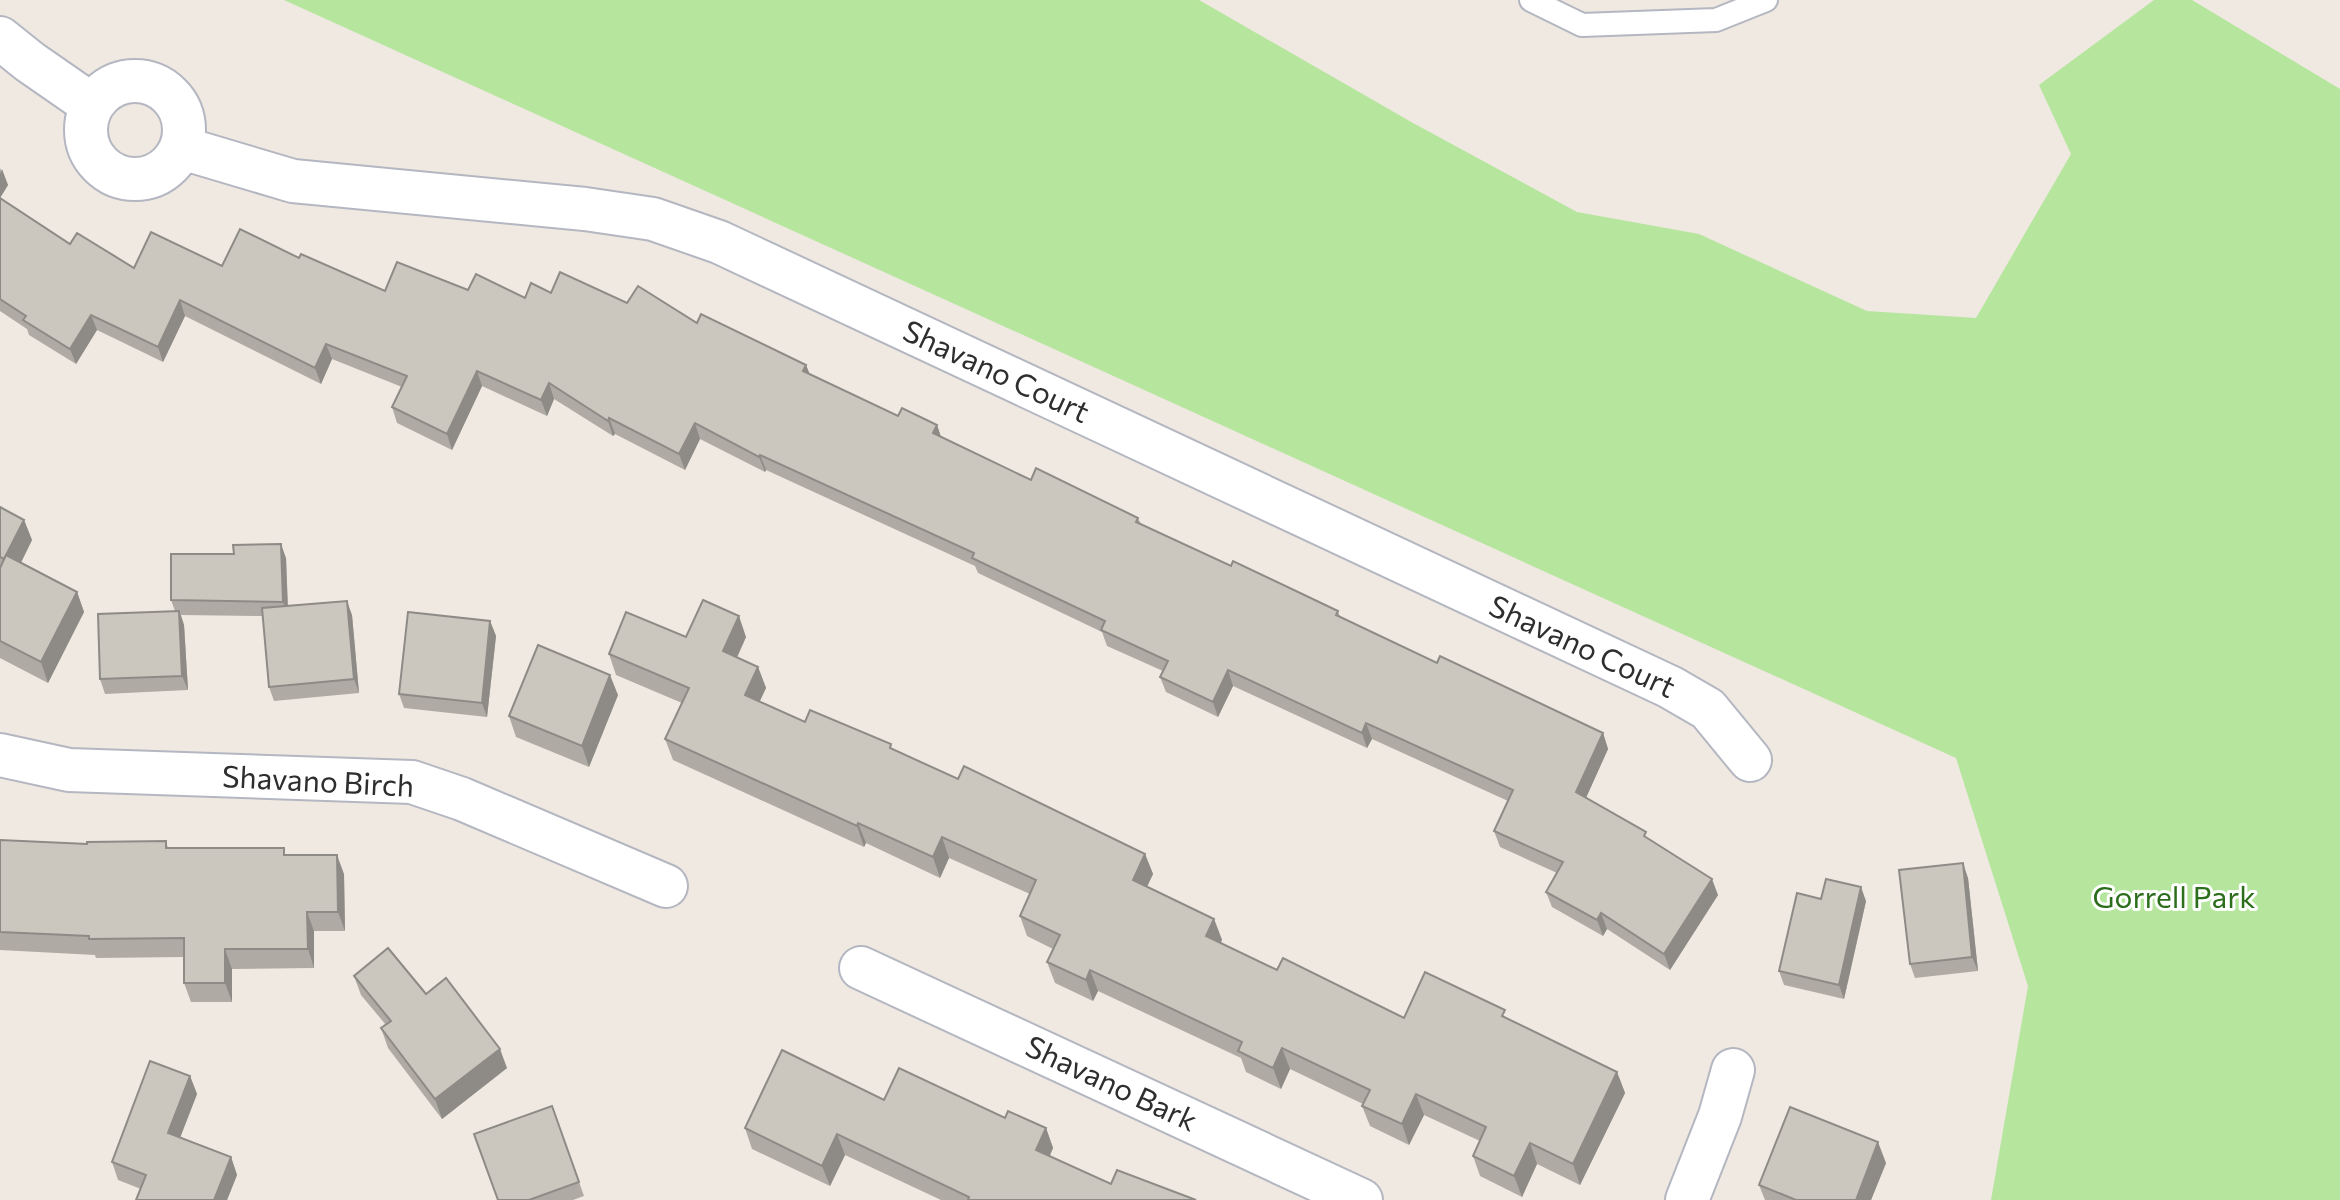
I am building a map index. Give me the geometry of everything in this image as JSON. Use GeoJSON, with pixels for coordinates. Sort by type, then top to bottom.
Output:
{"type":"FeatureCollection","features":[{"type":"Feature","properties":{"kind":"street"},"geometry":{"type":"LineString","coordinates":[[0,38],[92,105]]}},
{"type":"Feature","properties":{"kind":"street"},"geometry":{"type":"LineString","coordinates":[[139,81],[156,85],[171,96],[181,111],[184,129],[182,148],[172,163],[158,175],[141,180],[122,179],[106,171],[93,157],[87,141],[86,122],[92,105],[104,91],[120,83],[139,81]]}},
{"type":"Feature","properties":{"kind":"street","name":"Shavano Court"},"geometry":{"type":"LineString","coordinates":[[182,148],[293,181],[585,209],[653,219],[719,242],[1670,687],[1708,709],[1750,760]]}},
{"type":"Feature","properties":{"kind":"street","name":"Shavano Birch"},"geometry":{"type":"LineString","coordinates":[[0,755],[69,770],[412,782],[462,799],[666,886]]}},
{"type":"Feature","properties":{"kind":"street","name":"Shavano Bark"},"geometry":{"type":"LineString","coordinates":[[861,968],[1361,1200]]}},
{"type":"Feature","properties":{"kind":"street"},"geometry":{"type":"LineString","coordinates":[[1687,1200],[1720,1116],[1733,1070]]}},
{"type":"Feature","properties":{"kind":"lane"},"geometry":{"type":"LineString","coordinates":[[1531,0],[1582,25],[1716,20],[1766,0]]}},
{"type":"Feature","properties":{"kind":"green space","name":"Gorrell Park"},"geometry":{"type":"Polygon","coordinates":[[[284,0],[1199,0],[1413,123],[1577,212],[1699,234],[1867,311],[1976,318],[2071,154],[2039,85],[2154,0],[2192,0],[2340,89],[2340,1200],[1991,1200],[2028,986],[1956,758],[284,0]]]}},
{"type":"Feature","properties":{"kind":"building"},"geometry":{"type":"Polygon","coordinates":[[[0,198],[70,244],[77,233],[134,268],[151,232],[222,266],[240,229],[299,258],[301,254],[385,291],[397,262],[468,290],[476,274],[525,298],[531,283],[551,293],[560,272],[627,303],[638,286],[697,323],[701,314],[806,365],[803,371],[898,416],[902,408],[937,425],[933,433],[1031,480],[1036,468],[1138,518],[1136,522],[1231,566],[1233,561],[1437,663],[1440,656],[1603,733],[1576,792],[1646,832],[1644,836],[1712,879],[1664,954],[1601,913],[1597,920],[1546,892],[1563,862],[1494,831],[1513,790],[1366,723],[1362,733],[1228,670],[1213,702],[1160,677],[1168,661],[1101,630],[1105,621],[972,558],[974,553],[759,457],[695,423],[679,454],[609,418],[608,421],[549,383],[541,400],[477,371],[447,434],[392,407],[407,376],[326,344],[315,368],[180,300],[158,347],[91,315],[70,349],[23,320],[26,316],[0,299],[0,198]]]}},
{"type":"Feature","properties":{"kind":"building"},"geometry":{"type":"Polygon","coordinates":[[[0,507],[24,520],[4,559],[0,557],[0,507]]]}},
{"type":"Feature","properties":{"kind":"building"},"geometry":{"type":"Polygon","coordinates":[[[281,544],[283,602],[171,600],[171,554],[234,554],[233,545],[281,544]]]}},
{"type":"Feature","properties":{"kind":"building"},"geometry":{"type":"Polygon","coordinates":[[[6,555],[77,592],[41,662],[0,641],[0,568],[6,555]]]}},
{"type":"Feature","properties":{"kind":"building"},"geometry":{"type":"Polygon","coordinates":[[[703,600],[739,616],[723,651],[758,667],[745,695],[805,722],[810,710],[891,744],[890,748],[958,779],[964,766],[1145,854],[1133,880],[1214,919],[1206,936],[1277,970],[1283,958],[1404,1018],[1425,972],[1505,1010],[1502,1016],[1617,1072],[1573,1164],[1530,1143],[1514,1176],[1473,1156],[1486,1127],[1416,1094],[1402,1124],[1362,1106],[1370,1090],[1282,1048],[1273,1068],[1238,1051],[1242,1042],[1090,970],[1086,980],[1047,962],[1060,935],[1020,916],[1036,880],[942,837],[933,857],[665,739],[689,688],[609,654],[626,612],[686,637],[703,600]]]}},
{"type":"Feature","properties":{"kind":"building"},"geometry":{"type":"Polygon","coordinates":[[[347,601],[354,679],[269,687],[262,608],[347,601]]]}},
{"type":"Feature","properties":{"kind":"building"},"geometry":{"type":"Polygon","coordinates":[[[179,611],[182,676],[100,679],[98,614],[179,611]]]}},
{"type":"Feature","properties":{"kind":"building"},"geometry":{"type":"Polygon","coordinates":[[[408,612],[490,621],[482,703],[399,694],[408,612]]]}},
{"type":"Feature","properties":{"kind":"building"},"geometry":{"type":"Polygon","coordinates":[[[538,645],[610,675],[582,746],[509,716],[538,645]]]}},
{"type":"Feature","properties":{"kind":"building"},"geometry":{"type":"Polygon","coordinates":[[[0,840],[87,844],[166,841],[166,848],[284,848],[284,855],[337,855],[338,912],[307,912],[308,949],[225,949],[225,983],[184,983],[184,938],[89,939],[89,936],[0,932],[0,840]]]}},
{"type":"Feature","properties":{"kind":"building"},"geometry":{"type":"Polygon","coordinates":[[[1963,863],[1972,957],[1910,964],[1899,870],[1963,863]]]}},
{"type":"Feature","properties":{"kind":"building"},"geometry":{"type":"Polygon","coordinates":[[[1826,879],[1861,887],[1839,985],[1779,971],[1797,893],[1821,899],[1826,879]]]}},
{"type":"Feature","properties":{"kind":"building"},"geometry":{"type":"Polygon","coordinates":[[[388,948],[426,994],[446,978],[500,1049],[435,1099],[381,1028],[391,1021],[354,976],[388,948]]]}},
{"type":"Feature","properties":{"kind":"building"},"geometry":{"type":"Polygon","coordinates":[[[782,1050],[884,1100],[899,1068],[1005,1118],[1008,1111],[1046,1128],[1036,1150],[1111,1184],[1117,1170],[1196,1200],[968,1200],[969,1197],[837,1134],[822,1166],[745,1128],[782,1050]]]}},
{"type":"Feature","properties":{"kind":"building"},"geometry":{"type":"Polygon","coordinates":[[[150,1061],[190,1076],[168,1133],[231,1157],[214,1200],[136,1200],[146,1175],[112,1162],[150,1061]]]}},
{"type":"Feature","properties":{"kind":"building"},"geometry":{"type":"Polygon","coordinates":[[[552,1106],[579,1182],[529,1200],[498,1200],[474,1134],[552,1106]]]}},
{"type":"Feature","properties":{"kind":"building"},"geometry":{"type":"Polygon","coordinates":[[[1790,1107],[1878,1142],[1856,1200],[1796,1200],[1759,1185],[1790,1107]]]}}]}
